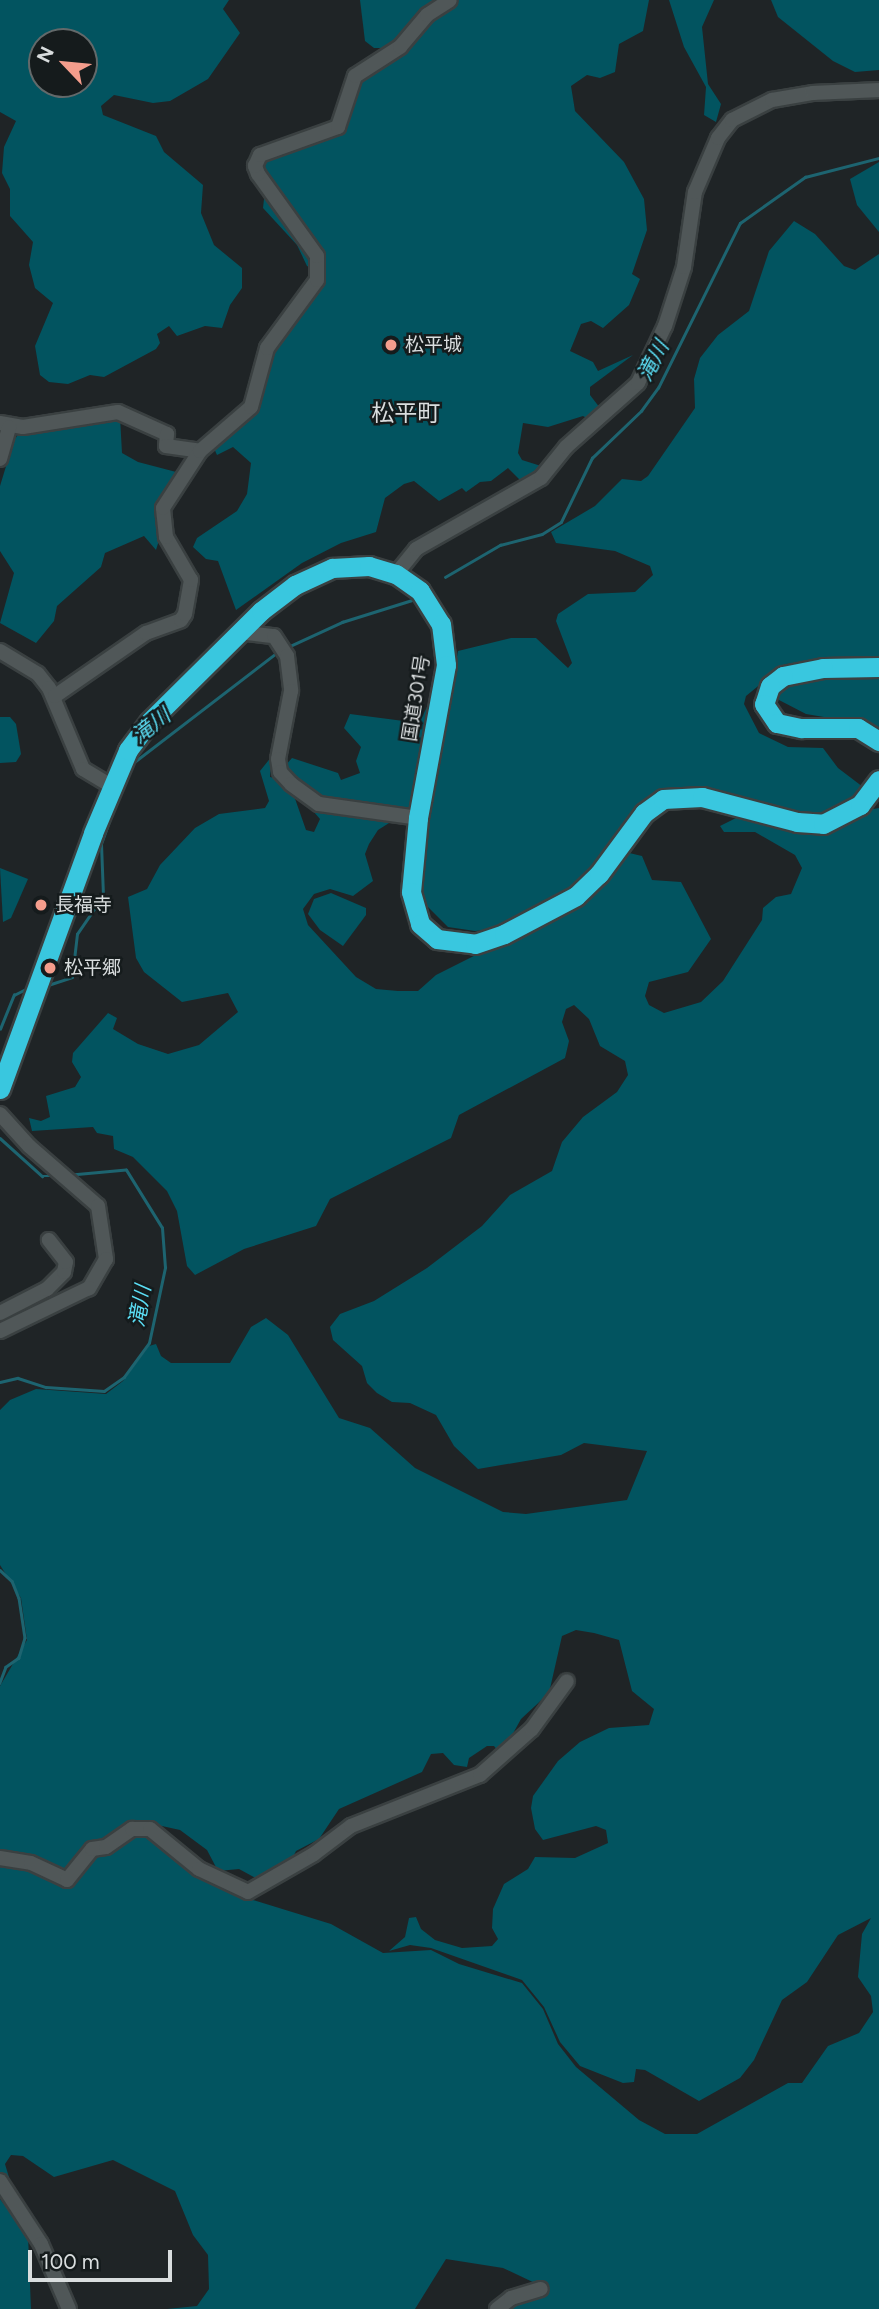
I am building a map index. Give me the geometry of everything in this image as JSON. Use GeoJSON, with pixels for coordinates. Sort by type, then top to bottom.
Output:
{"type":"FeatureCollection","features":[{"type":"Feature","properties":{"kind":"highway","name":"国道301号"},"geometry":{"type":"LineString","coordinates":[[0,1089],[111,786],[138,736],[239,632],[287,591],[332,568],[369,566],[396,574],[413,584],[433,608],[446,650],[418,818],[412,905],[428,931],[461,945],[504,934],[576,896],[604,868],[644,813],[663,799],[702,797],[797,822],[822,824],[860,805],[879,780]]}},
{"type":"Feature","properties":{"kind":"highway"},"geometry":{"type":"LineString","coordinates":[[879,667],[794,673],[776,680],[765,695],[764,704],[777,723],[802,728],[858,728],[879,741]]}},
{"type":"Feature","properties":{"kind":"street"},"geometry":{"type":"LineString","coordinates":[[55,696],[146,633],[175,624],[185,614],[191,580],[166,537],[161,515],[200,451],[251,407],[267,348],[319,272],[313,248],[258,174],[255,166],[260,155],[338,127],[355,76],[400,47],[427,15],[450,0]]}},
{"type":"Feature","properties":{"kind":"street"},"geometry":{"type":"LineString","coordinates":[[396,574],[416,549],[541,478],[566,447],[638,383],[665,326],[684,267],[695,192],[718,138],[732,120],[772,100],[820,92],[879,90]]}},
{"type":"Feature","properties":{"kind":"street"},"geometry":{"type":"LineString","coordinates":[[0,459],[5,425],[118,411],[167,435],[166,446],[200,451]]}},
{"type":"Feature","properties":{"kind":"street"},"geometry":{"type":"LineString","coordinates":[[239,632],[267,632],[284,649],[293,675],[278,759],[280,772],[316,803],[418,818]]}},
{"type":"Feature","properties":{"kind":"street"},"geometry":{"type":"LineString","coordinates":[[0,651],[38,674],[55,696],[71,746],[83,769],[111,786]]}},
{"type":"Feature","properties":{"kind":"street"},"geometry":{"type":"LineString","coordinates":[[0,1114],[29,1146],[98,1206],[106,1259],[89,1289],[0,1331]]}},
{"type":"Feature","properties":{"kind":"street"},"geometry":{"type":"LineString","coordinates":[[0,1313],[47,1289],[64,1272],[66,1262],[49,1240]]}},
{"type":"Feature","properties":{"kind":"street"},"geometry":{"type":"LineString","coordinates":[[0,1858],[31,1863],[67,1880],[92,1849],[106,1847],[132,1829],[150,1829],[199,1869],[248,1892],[314,1854],[351,1826],[480,1775],[532,1729],[567,1681]]}},
{"type":"Feature","properties":{"kind":"street"},"geometry":{"type":"LineString","coordinates":[[0,2181],[41,2244],[69,2309]]}},
{"type":"Feature","properties":{"kind":"street"},"geometry":{"type":"LineString","coordinates":[[496,2309],[511,2298],[541,2289]]}},
{"type":"Feature","properties":{"kind":"shaded area"},"geometry":{"type":"Polygon","coordinates":[[[0,0],[229,0],[223,9],[240,33],[208,79],[170,101],[153,103],[114,95],[101,106],[103,115],[156,136],[164,152],[203,185],[201,213],[214,245],[242,268],[242,288],[230,305],[222,328],[205,326],[177,336],[169,326],[157,334],[160,343],[156,349],[104,377],[90,375],[68,384],[49,382],[40,375],[35,346],[53,303],[35,288],[29,265],[33,242],[10,216],[10,189],[2,173],[4,147],[16,121],[0,112],[0,0]]]}},
{"type":"Feature","properties":{"kind":"shaded area"},"geometry":{"type":"Polygon","coordinates":[[[360,0],[446,0],[391,48],[374,48],[365,41],[360,0]]]}},
{"type":"Feature","properties":{"kind":"shaded area"},"geometry":{"type":"Polygon","coordinates":[[[454,0],[649,0],[643,31],[619,44],[615,72],[600,78],[587,75],[571,86],[575,111],[624,162],[644,199],[647,230],[632,274],[640,279],[629,305],[603,328],[591,321],[581,324],[570,351],[593,362],[598,371],[633,355],[590,387],[590,395],[600,408],[590,420],[583,416],[548,427],[523,423],[518,453],[522,460],[541,466],[541,471],[522,482],[508,468],[491,481],[480,482],[466,492],[462,488],[439,501],[414,481],[404,484],[385,498],[376,532],[341,543],[302,563],[236,610],[218,561],[206,559],[193,547],[197,538],[237,511],[247,494],[251,463],[233,447],[217,455],[212,444],[238,427],[267,355],[322,276],[261,172],[264,162],[272,153],[331,135],[351,86],[454,0]]]}},
{"type":"Feature","properties":{"kind":"shaded area"},"geometry":{"type":"Polygon","coordinates":[[[669,0],[714,0],[702,27],[708,84],[721,104],[716,122],[704,115],[706,87],[684,47],[669,0]]]}},
{"type":"Feature","properties":{"kind":"shaded area"},"geometry":{"type":"Polygon","coordinates":[[[771,0],[879,0],[879,70],[855,72],[833,61],[778,17],[771,0]]]}},
{"type":"Feature","properties":{"kind":"shaded area"},"geometry":{"type":"Polygon","coordinates":[[[879,162],[879,232],[857,205],[850,179],[879,162]]]}},
{"type":"Feature","properties":{"kind":"shaded area"},"geometry":{"type":"Polygon","coordinates":[[[265,190],[309,247],[316,271],[307,266],[297,245],[263,208],[265,190]]]}},
{"type":"Feature","properties":{"kind":"shaded area"},"geometry":{"type":"Polygon","coordinates":[[[794,221],[815,234],[844,266],[855,270],[879,254],[879,660],[785,664],[746,696],[744,704],[759,733],[788,747],[823,748],[838,768],[863,787],[841,808],[809,816],[671,789],[656,792],[583,882],[504,928],[475,931],[448,927],[421,900],[419,871],[458,651],[511,638],[536,638],[568,668],[572,663],[556,621],[558,614],[588,594],[635,592],[653,575],[650,566],[615,551],[556,543],[551,532],[595,506],[622,479],[641,481],[648,476],[695,408],[694,379],[700,358],[718,335],[749,311],[769,251],[794,221]]]}},
{"type":"Feature","properties":{"kind":"shaded area"},"geometry":{"type":"Polygon","coordinates":[[[120,417],[122,453],[138,462],[180,473],[156,550],[144,536],[105,553],[101,567],[57,606],[54,621],[36,643],[0,623],[14,573],[0,551],[0,486],[14,440],[21,431],[120,417]]]}},
{"type":"Feature","properties":{"kind":"shaded area"},"geometry":{"type":"Polygon","coordinates":[[[879,672],[879,732],[860,723],[806,714],[779,700],[779,689],[786,681],[879,672]]]}},
{"type":"Feature","properties":{"kind":"shaded area"},"geometry":{"type":"Polygon","coordinates":[[[429,703],[433,705],[412,815],[316,801],[284,767],[292,758],[338,773],[341,780],[360,773],[356,761],[361,747],[344,728],[350,714],[419,723],[429,703]]]}},
{"type":"Feature","properties":{"kind":"shaded area"},"geometry":{"type":"Polygon","coordinates":[[[0,717],[10,717],[16,724],[21,754],[16,762],[0,763],[0,717]]]}},
{"type":"Feature","properties":{"kind":"shaded area"},"geometry":{"type":"Polygon","coordinates":[[[272,756],[270,777],[284,780],[292,790],[306,830],[314,832],[320,819],[313,811],[318,807],[397,818],[378,830],[365,854],[373,881],[353,896],[330,889],[314,894],[303,909],[308,925],[356,977],[376,989],[398,991],[418,991],[436,975],[561,912],[598,887],[625,852],[642,856],[652,880],[681,882],[711,939],[688,972],[649,982],[645,996],[649,1005],[664,1013],[701,1002],[723,981],[762,920],[763,908],[776,897],[791,894],[802,868],[795,855],[755,832],[724,832],[720,826],[742,815],[810,831],[828,830],[849,823],[862,811],[879,808],[879,2309],[500,2309],[518,2297],[540,2291],[537,2284],[503,2268],[446,2259],[415,2309],[167,2309],[197,2306],[209,2289],[208,2255],[193,2235],[175,2191],[113,2160],[54,2177],[23,2156],[11,2155],[5,2164],[14,2194],[0,2172],[0,1861],[27,1864],[68,1882],[93,1852],[134,1832],[154,1834],[209,1878],[253,1900],[331,1924],[383,1953],[431,1950],[459,1964],[522,1983],[543,2009],[558,2044],[576,2067],[639,2120],[665,2134],[697,2134],[788,2083],[802,2083],[828,2046],[859,2033],[873,2012],[871,1996],[858,1977],[862,1934],[871,1918],[838,1935],[807,1982],[782,2000],[754,2060],[740,2078],[699,2101],[645,2070],[636,2069],[634,2082],[623,2083],[580,2066],[560,2042],[544,2007],[522,1980],[431,1948],[410,1945],[389,1951],[405,1937],[409,1918],[416,1917],[421,1929],[435,1940],[462,1948],[492,1946],[498,1939],[492,1928],[493,1909],[504,1884],[528,1869],[535,1857],[575,1858],[608,1843],[606,1830],[596,1826],[543,1840],[535,1829],[531,1808],[533,1796],[558,1761],[580,1742],[609,1728],[649,1725],[654,1709],[632,1691],[619,1640],[594,1633],[576,1630],[562,1636],[549,1693],[521,1719],[501,1755],[494,1746],[487,1746],[469,1758],[467,1767],[454,1765],[443,1753],[431,1754],[422,1772],[339,1809],[319,1839],[296,1851],[285,1873],[275,1879],[259,1880],[239,1869],[218,1871],[207,1850],[180,1830],[139,1821],[105,1844],[94,1845],[66,1878],[29,1860],[0,1856],[0,1686],[27,1640],[21,1598],[0,1565],[0,1410],[10,1400],[36,1389],[106,1394],[123,1381],[149,1346],[156,1344],[161,1356],[171,1363],[230,1363],[251,1327],[266,1318],[288,1335],[339,1418],[370,1428],[415,1468],[503,1512],[526,1514],[627,1500],[647,1451],[584,1443],[561,1455],[478,1469],[454,1446],[436,1415],[410,1403],[392,1402],[377,1393],[367,1383],[362,1366],[333,1340],[330,1327],[340,1314],[374,1301],[427,1268],[482,1226],[510,1195],[552,1171],[562,1142],[583,1117],[617,1092],[628,1075],[625,1061],[600,1046],[589,1019],[574,1005],[566,1009],[562,1022],[569,1041],[565,1058],[459,1115],[451,1138],[330,1199],[316,1226],[244,1249],[195,1275],[187,1266],[177,1211],[167,1191],[133,1157],[114,1149],[113,1136],[97,1133],[93,1127],[32,1131],[29,1118],[41,1121],[50,1117],[46,1096],[75,1087],[81,1077],[72,1062],[73,1053],[108,1013],[117,1018],[113,1029],[138,1044],[168,1054],[199,1045],[238,1012],[228,993],[182,1002],[144,972],[136,958],[128,897],[147,889],[160,865],[195,828],[219,814],[265,808],[269,801],[260,771],[272,756]]]}},
{"type":"Feature","properties":{"kind":"shaded area"},"geometry":{"type":"Polygon","coordinates":[[[0,868],[28,879],[11,918],[3,922],[0,868]]]}},
{"type":"Feature","properties":{"kind":"shaded area"},"geometry":{"type":"Polygon","coordinates":[[[331,893],[366,908],[366,915],[343,946],[320,930],[308,914],[314,899],[331,893]]]}},
{"type":"Feature","properties":{"kind":"shaded area"},"geometry":{"type":"Polygon","coordinates":[[[0,2199],[28,2235],[31,2309],[0,2309],[0,2199]]]}},
{"type":"Feature","properties":{"kind":"waterway","name":"滝川"},"geometry":{"type":"LineString","coordinates":[[445,577],[500,545],[542,534],[561,522],[592,458],[641,411],[658,388],[740,223],[805,177],[879,158]]}},
{"type":"Feature","properties":{"kind":"waterway","name":"滝川"},"geometry":{"type":"LineString","coordinates":[[288,647],[342,622],[412,600]]}},
{"type":"Feature","properties":{"kind":"waterway","name":"滝川"},"geometry":{"type":"LineString","coordinates":[[133,763],[279,651]]}},
{"type":"Feature","properties":{"kind":"waterway","name":"滝川"},"geometry":{"type":"LineString","coordinates":[[48,985],[72,977],[77,934],[103,896],[101,844],[115,805]]}},
{"type":"Feature","properties":{"kind":"waterway","name":"滝川"},"geometry":{"type":"LineString","coordinates":[[0,1029],[14,995],[24,990]]}},
{"type":"Feature","properties":{"kind":"waterway","name":"滝川"},"geometry":{"type":"LineString","coordinates":[[0,1138],[42,1176],[55,1176]]}},
{"type":"Feature","properties":{"kind":"waterway","name":"滝川"},"geometry":{"type":"LineString","coordinates":[[0,1382],[18,1378],[46,1387],[104,1391],[124,1377],[149,1343],[165,1268],[162,1228],[126,1170],[72,1175]]}},
{"type":"Feature","properties":{"kind":"waterway","name":"滝川"},"geometry":{"type":"LineString","coordinates":[[0,1570],[12,1581],[19,1598],[25,1638],[19,1658],[6,1667],[0,1683]]}},
{"type":"Feature","properties":{"kind":"place","name":"松平城"},"geometry":{"type":"Point","coordinates":[391,345]}},
{"type":"Feature","properties":{"kind":"place","name":"長福寺"},"geometry":{"type":"Point","coordinates":[41,905]}},
{"type":"Feature","properties":{"kind":"place","name":"松平郷"},"geometry":{"type":"Point","coordinates":[50,968]}},
{"type":"Feature","properties":{"kind":"district","name":"松平町"},"geometry":{"type":"Point","coordinates":[406,413]}}]}
